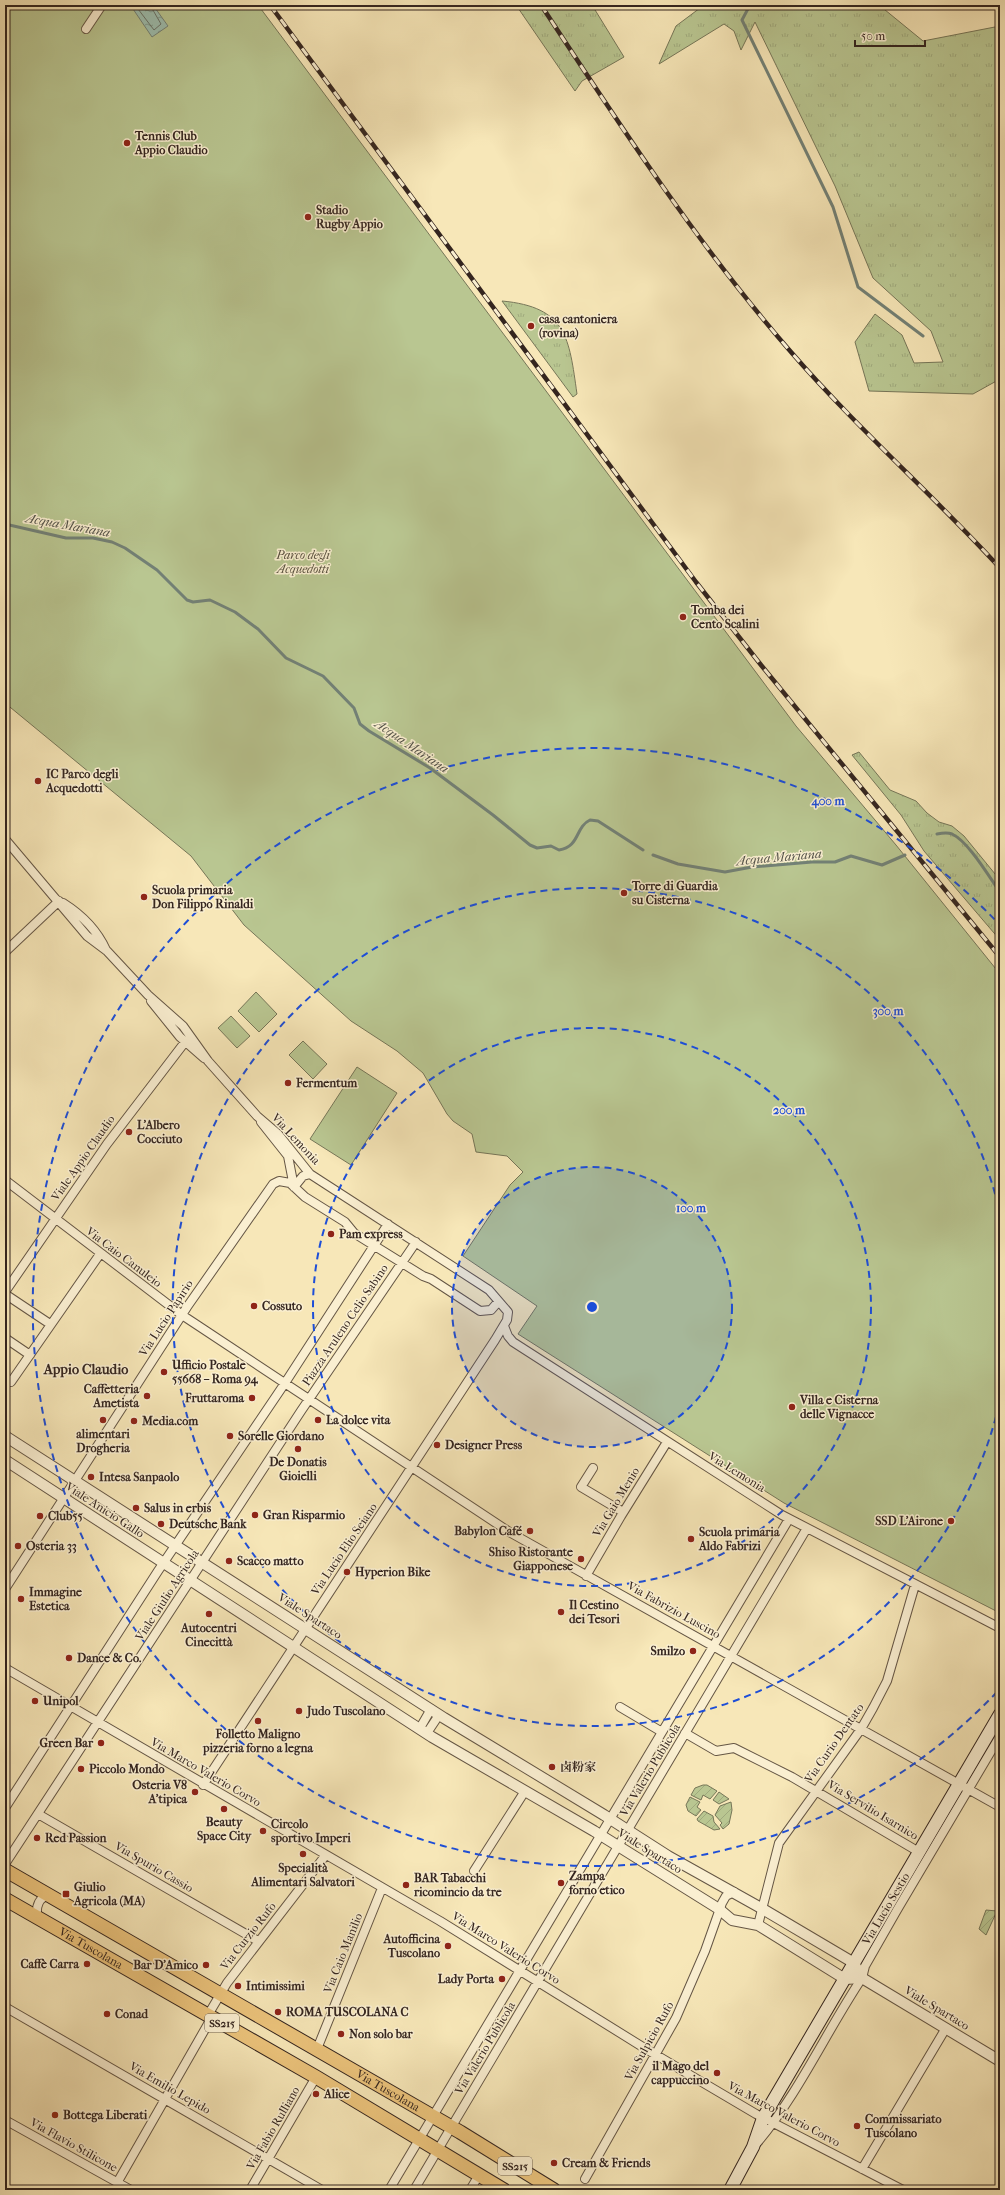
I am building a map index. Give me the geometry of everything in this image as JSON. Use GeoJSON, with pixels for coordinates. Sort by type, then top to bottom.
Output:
{"type":"FeatureCollection","features":[{"type":"Feature","properties":{"kind":"main road","name":"Via Lucio Sestio"},"geometry":{"type":"LineString","coordinates":[[730,2190],[768,2121],[772,2104],[919,1852],[965,1787],[967,1772],[1000,1714]]}},
{"type":"Feature","properties":{"kind":"main road","name":"Via Tuscolana"},"geometry":{"type":"LineString","coordinates":[[5,1870],[452,2127],[554,2190]]}},
{"type":"Feature","properties":{"kind":"main road","name":"Via Tuscolana"},"geometry":{"type":"LineString","coordinates":[[5,1898],[316,2077],[504,2190]]}},
{"type":"Feature","properties":{"kind":"street"},"geometry":{"type":"LineString","coordinates":[[86,28],[102,5]]}},
{"type":"Feature","properties":{"kind":"street","name":"Via Lemonia"},"geometry":{"type":"LineString","coordinates":[[5,839],[59,901],[86,921],[100,936],[107,951],[148,995],[183,1026],[208,1061],[257,1116],[288,1156],[294,1188]]}},
{"type":"Feature","properties":{"kind":"street"},"geometry":{"type":"LineString","coordinates":[[5,952],[59,901]]}},
{"type":"Feature","properties":{"kind":"street","name":"Via Lemonia"},"geometry":{"type":"LineString","coordinates":[[148,995],[158,1011],[185,1042],[208,1061]]}},
{"type":"Feature","properties":{"kind":"street"},"geometry":{"type":"LineString","coordinates":[[176,1032],[183,1026]]}},
{"type":"Feature","properties":{"kind":"street","name":"Viale Appio Claudio"},"geometry":{"type":"LineString","coordinates":[[5,1293],[116,1131],[185,1042]]}},
{"type":"Feature","properties":{"kind":"street","name":"Via Lemonia"},"geometry":{"type":"LineString","coordinates":[[257,1116],[278,1134],[310,1174],[388,1224]]}},
{"type":"Feature","properties":{"kind":"street"},"geometry":{"type":"LineString","coordinates":[[294,1188],[300,1178],[310,1174]]}},
{"type":"Feature","properties":{"kind":"street","name":"Via Caio Canuleio"},"geometry":{"type":"LineString","coordinates":[[5,1180],[54,1220],[182,1315],[252,1361]]}},
{"type":"Feature","properties":{"kind":"street","name":"Via Lucio Papirio"},"geometry":{"type":"LineString","coordinates":[[5,1589],[182,1315],[271,1185],[283,1181],[294,1188]]}},
{"type":"Feature","properties":{"kind":"street","name":"Piazza Aruleno Celio Sabino"},"geometry":{"type":"LineString","coordinates":[[294,1188],[305,1197],[345,1222],[354,1234],[422,1276],[431,1279],[480,1311],[489,1311],[498,1302]]}},
{"type":"Feature","properties":{"kind":"street"},"geometry":{"type":"LineString","coordinates":[[388,1224],[489,1290],[508,1312],[504,1326]]}},
{"type":"Feature","properties":{"kind":"street","name":"Piazza Aruleno Celio Sabino"},"geometry":{"type":"LineString","coordinates":[[285,1383],[388,1224]]}},
{"type":"Feature","properties":{"kind":"street","name":"Piazza Aruleno Celio Sabino"},"geometry":{"type":"LineString","coordinates":[[309,1400],[416,1242]]}},
{"type":"Feature","properties":{"kind":"street"},"geometry":{"type":"LineString","coordinates":[[11,1382],[100,1254]]}},
{"type":"Feature","properties":{"kind":"street"},"geometry":{"type":"LineString","coordinates":[[5,1293],[50,1324]]}},
{"type":"Feature","properties":{"kind":"street","name":"Via Lemonia"},"geometry":{"type":"LineString","coordinates":[[504,1326],[508,1336],[513,1342],[788,1519],[1000,1628]]}},
{"type":"Feature","properties":{"kind":"street","name":"Via Lucio Elio Seiano"},"geometry":{"type":"LineString","coordinates":[[203,1785],[504,1326]]}},
{"type":"Feature","properties":{"kind":"street"},"geometry":{"type":"LineString","coordinates":[[5,1338],[30,1355]]}},
{"type":"Feature","properties":{"kind":"street","name":"Piazza Aruleno Celio Sabino"},"geometry":{"type":"LineString","coordinates":[[252,1361],[343,1422]]}},
{"type":"Feature","properties":{"kind":"street","name":"Viale Giulio Agricola"},"geometry":{"type":"LineString","coordinates":[[5,1808],[8,1797],[70,1706],[175,1545],[285,1383]]}},
{"type":"Feature","properties":{"kind":"street","name":"Viale Giulio Agricola"},"geometry":{"type":"LineString","coordinates":[[5,1864],[309,1400]]}},
{"type":"Feature","properties":{"kind":"street","name":"Via Fabrizio Luscino"},"geometry":{"type":"LineString","coordinates":[[343,1422],[511,1534],[732,1656],[1000,1807]]}},
{"type":"Feature","properties":{"kind":"street","name":"Viale Anicio Gallo"},"geometry":{"type":"LineString","coordinates":[[5,1436],[175,1545]]}},
{"type":"Feature","properties":{"kind":"street","name":"Via Gaio Menio"},"geometry":{"type":"LineString","coordinates":[[586,1576],[623,1512],[667,1442]]}},
{"type":"Feature","properties":{"kind":"street","name":"Viale Anicio Gallo"},"geometry":{"type":"LineString","coordinates":[[5,1460],[63,1499],[191,1580]]}},
{"type":"Feature","properties":{"kind":"street"},"geometry":{"type":"LineString","coordinates":[[593,1468],[581,1487],[623,1512]]}},
{"type":"Feature","properties":{"kind":"street","name":"Via Valerio Publicola"},"geometry":{"type":"LineString","coordinates":[[389,2190],[434,2117],[519,1970],[601,1836],[788,1519]]}},
{"type":"Feature","properties":{"kind":"street","name":"Via Valerio Publicola"},"geometry":{"type":"LineString","coordinates":[[414,2190],[807,1528]]}},
{"type":"Feature","properties":{"kind":"street","name":"Viale Spartaco"},"geometry":{"type":"LineString","coordinates":[[175,1545],[435,1712],[610,1819],[627,1831],[694,1872],[734,1892],[854,1963]]}},
{"type":"Feature","properties":{"kind":"street","name":"Viale Spartaco"},"geometry":{"type":"LineString","coordinates":[[191,1580],[423,1730],[618,1846],[719,1908],[726,1916],[737,1922],[758,1925],[845,1979]]}},
{"type":"Feature","properties":{"kind":"street","name":"Via Curio Dentato"},"geometry":{"type":"LineString","coordinates":[[758,1925],[761,1908],[779,1843],[860,1729],[887,1681],[915,1585]]}},
{"type":"Feature","properties":{"kind":"street","name":"Via Marco Valerio Corvo"},"geometry":{"type":"LineString","coordinates":[[5,1668],[203,1785],[382,1888],[768,2121],[903,2190]]}},
{"type":"Feature","properties":{"kind":"street"},"geometry":{"type":"LineString","coordinates":[[620,1707],[662,1732]]}},
{"type":"Feature","properties":{"kind":"street"},"geometry":{"type":"LineString","coordinates":[[423,1730],[435,1712]]}},
{"type":"Feature","properties":{"kind":"street","name":"Via Servilio Isarnico"},"geometry":{"type":"LineString","coordinates":[[685,1733],[716,1751],[734,1748],[816,1791],[919,1852]]}},
{"type":"Feature","properties":{"kind":"street","name":"Via Lucio Sestio"},"geometry":{"type":"LineString","coordinates":[[768,2121],[787,2103],[862,1978],[865,1966],[873,1951],[965,1787],[981,1770],[1000,1736]]}},
{"type":"Feature","properties":{"kind":"street"},"geometry":{"type":"LineString","coordinates":[[967,1772],[981,1770]]}},
{"type":"Feature","properties":{"kind":"street"},"geometry":{"type":"LineString","coordinates":[[474,1872],[525,1791]]}},
{"type":"Feature","properties":{"kind":"street","name":"Via Spurio Cassio"},"geometry":{"type":"LineString","coordinates":[[38,1814],[258,1941]]}},
{"type":"Feature","properties":{"kind":"street","name":"Via Curzio Rufo"},"geometry":{"type":"LineString","coordinates":[[221,1994],[258,1941],[325,1856]]}},
{"type":"Feature","properties":{"kind":"street","name":"Via Caio Manilio"},"geometry":{"type":"LineString","coordinates":[[317,2049],[382,1888]]}},
{"type":"Feature","properties":{"kind":"street"},"geometry":{"type":"LineString","coordinates":[[719,1908],[724,1898],[734,1892]]}},
{"type":"Feature","properties":{"kind":"street"},"geometry":{"type":"LineString","coordinates":[[37,1916],[39,1901],[43,1897],[50,1896]]}},
{"type":"Feature","properties":{"kind":"street","name":"Via Sulpicio Rufo"},"geometry":{"type":"LineString","coordinates":[[585,2179],[656,2054],[686,1996],[705,1951],[719,1908]]}},
{"type":"Feature","properties":{"kind":"street"},"geometry":{"type":"LineString","coordinates":[[860,1952],[873,1951]]}},
{"type":"Feature","properties":{"kind":"street"},"geometry":{"type":"LineString","coordinates":[[845,1979],[862,1978],[854,1963]]}},
{"type":"Feature","properties":{"kind":"street","name":"Viale Spartaco"},"geometry":{"type":"LineString","coordinates":[[862,1978],[1000,2061]]}},
{"type":"Feature","properties":{"kind":"street"},"geometry":{"type":"LineString","coordinates":[[117,2183],[166,2099],[221,1994]]}},
{"type":"Feature","properties":{"kind":"street","name":"Via Emilio Lepido"},"geometry":{"type":"LineString","coordinates":[[5,2007],[322,2190]]}},
{"type":"Feature","properties":{"kind":"street"},"geometry":{"type":"LineString","coordinates":[[862,2169],[946,2028]]}},
{"type":"Feature","properties":{"kind":"street","name":"Via Fabio Rulliano"},"geometry":{"type":"LineString","coordinates":[[250,2190],[316,2077]]}},
{"type":"Feature","properties":{"kind":"street"},"geometry":{"type":"LineString","coordinates":[[772,2104],[787,2103]]}},
{"type":"Feature","properties":{"kind":"street","name":"Via Flavio Stilicone"},"geometry":{"type":"LineString","coordinates":[[5,2120],[131,2190]]}},
{"type":"Feature","properties":{"kind":"street"},"geometry":{"type":"LineString","coordinates":[[470,2190],[479,2175]]}},
{"type":"Feature","properties":{"kind":"green space","name":"Parco degli Acquedotti"},"geometry":{"type":"Polygon","coordinates":[[[5,5],[258,5],[796,726],[896,845],[1000,974],[1000,1613],[784,1503],[518,1334],[537,1306],[463,1256],[510,1185],[523,1172],[507,1156],[476,1152],[472,1134],[453,1121],[447,1114],[423,1073],[397,1051],[351,1021],[244,925],[191,856],[5,703],[5,5]]]}},
{"type":"Feature","properties":{"kind":"green space"},"geometry":{"type":"Polygon","coordinates":[[[516,5],[592,5],[624,57],[582,81],[575,91],[516,5]]]}},
{"type":"Feature","properties":{"kind":"green space"},"geometry":{"type":"Polygon","coordinates":[[[704,5],[879,5],[923,41],[1000,26],[1000,379],[973,394],[869,391],[855,342],[875,314],[902,335],[914,363],[943,362],[931,331],[873,278],[835,186],[755,22],[741,50],[734,31],[724,24],[659,64],[676,26],[704,5]]]}},
{"type":"Feature","properties":{"kind":"green space"},"geometry":{"type":"Polygon","coordinates":[[[502,301],[524,304],[540,310],[552,318],[561,329],[567,342],[571,357],[577,394],[573,397],[502,301]]]}},
{"type":"Feature","properties":{"kind":"green space"},"geometry":{"type":"Polygon","coordinates":[[[859,752],[890,790],[916,801],[927,813],[939,822],[952,826],[964,836],[1000,880],[1000,940],[924,851],[901,815],[852,755],[859,752]]]}},
{"type":"Feature","properties":{"kind":"green space"},"geometry":{"type":"Polygon","coordinates":[[[256,992],[277,1014],[259,1032],[238,1011],[256,992]]]}},
{"type":"Feature","properties":{"kind":"green space"},"geometry":{"type":"Polygon","coordinates":[[[231,1016],[250,1036],[237,1048],[218,1028],[231,1016]]]}},
{"type":"Feature","properties":{"kind":"green space"},"geometry":{"type":"Polygon","coordinates":[[[303,1041],[327,1064],[313,1079],[289,1055],[303,1041]]]}},
{"type":"Feature","properties":{"kind":"green space"},"geometry":{"type":"Polygon","coordinates":[[[357,1067],[397,1093],[351,1165],[310,1139],[357,1067]]]}},
{"type":"Feature","properties":{"kind":"green space"},"geometry":{"type":"Polygon","coordinates":[[[707,1785],[717,1791],[710,1799],[703,1795],[701,1800],[691,1795],[695,1788],[707,1785]]]}},
{"type":"Feature","properties":{"kind":"green space"},"geometry":{"type":"Polygon","coordinates":[[[719,1792],[729,1799],[719,1804],[713,1800],[719,1792]]]}},
{"type":"Feature","properties":{"kind":"green space"},"geometry":{"type":"Polygon","coordinates":[[[690,1797],[700,1802],[697,1807],[701,1810],[696,1816],[688,1811],[686,1805],[690,1797]]]}},
{"type":"Feature","properties":{"kind":"green space"},"geometry":{"type":"Polygon","coordinates":[[[731,1802],[732,1810],[729,1824],[723,1829],[720,1825],[722,1823],[715,1815],[720,1806],[731,1802]]]}},
{"type":"Feature","properties":{"kind":"green space"},"geometry":{"type":"Polygon","coordinates":[[[704,1811],[713,1816],[714,1822],[720,1829],[714,1830],[698,1821],[697,1819],[704,1811]]]}},
{"type":"Feature","properties":{"kind":"green space"},"geometry":{"type":"Polygon","coordinates":[[[986,1910],[997,1911],[986,1935],[979,1929],[986,1910]]]}},
{"type":"Feature","properties":{"kind":"water"},"geometry":{"type":"Polygon","coordinates":[[[153,5],[168,26],[152,37],[131,6],[153,5]]]}},
{"type":"Feature","properties":{"kind":"waterway"},"geometry":{"type":"LineString","coordinates":[[750,5],[742,20],[833,207],[858,287],[923,336]]}},
{"type":"Feature","properties":{"kind":"waterway","name":"Acqua Mariana"},"geometry":{"type":"LineString","coordinates":[[5,524],[66,538],[93,538],[112,542],[125,548],[157,570],[187,600],[193,602],[210,600],[235,612],[258,629],[286,658],[323,676],[354,708],[360,724],[430,768],[530,845],[537,848],[551,846],[559,850],[566,848],[571,845],[585,823],[590,820],[598,821],[643,850]]}},
{"type":"Feature","properties":{"kind":"waterway","name":"Acqua Mariana"},"geometry":{"type":"LineString","coordinates":[[937,834],[952,834],[965,844],[1000,892]]}},
{"type":"Feature","properties":{"kind":"waterway","name":"Acqua Mariana"},"geometry":{"type":"LineString","coordinates":[[653,855],[678,864],[725,872],[752,867],[812,862],[835,862],[851,856],[882,865],[905,855]]}},
{"type":"Feature","properties":{"kind":"railway"},"geometry":{"type":"LineString","coordinates":[[270,5],[696,582],[761,665],[1000,957]]}},
{"type":"Feature","properties":{"kind":"railway"},"geometry":{"type":"LineString","coordinates":[[541,5],[660,183],[756,311],[816,380],[1000,568]]}},
{"type":"Feature","properties":{"kind":"place","name":"Tennis Club Appio Claudio"},"geometry":{"type":"Point","coordinates":[127,143]}},
{"type":"Feature","properties":{"kind":"place","name":"Stadio Rugby Appio"},"geometry":{"type":"Point","coordinates":[308,217]}},
{"type":"Feature","properties":{"kind":"place","name":"casa cantoniera (rovina)"},"geometry":{"type":"Point","coordinates":[531,326]}},
{"type":"Feature","properties":{"kind":"place","name":"Tomba dei Cento Scalini"},"geometry":{"type":"Point","coordinates":[683,617]}},
{"type":"Feature","properties":{"kind":"place","name":"IC Parco degli Acquedotti"},"geometry":{"type":"Point","coordinates":[38,781]}},
{"type":"Feature","properties":{"kind":"place","name":"Torre di Guardia su Cisterna"},"geometry":{"type":"Point","coordinates":[624,893]}},
{"type":"Feature","properties":{"kind":"place","name":"Scuola primaria Don Filippo Rinaldi"},"geometry":{"type":"Point","coordinates":[144,897]}},
{"type":"Feature","properties":{"kind":"place","name":"Fermentum"},"geometry":{"type":"Point","coordinates":[288,1083]}},
{"type":"Feature","properties":{"kind":"place","name":"L'Albero Cocciuto"},"geometry":{"type":"Point","coordinates":[129,1132]}},
{"type":"Feature","properties":{"kind":"place","name":"Pam express"},"geometry":{"type":"Point","coordinates":[331,1234]}},
{"type":"Feature","properties":{"kind":"place","name":"Cossuto"},"geometry":{"type":"Point","coordinates":[254,1306]}},
{"type":"Feature","properties":{"kind":"place","name":"Ufficio Postale 55668 – Roma 94"},"geometry":{"type":"Point","coordinates":[164,1372]}},
{"type":"Feature","properties":{"kind":"place","name":"Caffetteria Ametista"},"geometry":{"type":"Point","coordinates":[147,1396]}},
{"type":"Feature","properties":{"kind":"place","name":"Fruttaroma"},"geometry":{"type":"Point","coordinates":[252,1398]}},
{"type":"Feature","properties":{"kind":"place","name":"Villa e Cisterna delle Vignacce"},"geometry":{"type":"Point","coordinates":[792,1407]}},
{"type":"Feature","properties":{"kind":"place","name":"alimentari Drogheria"},"geometry":{"type":"Point","coordinates":[103,1420]}},
{"type":"Feature","properties":{"kind":"place","name":"La dolce vita"},"geometry":{"type":"Point","coordinates":[318,1420]}},
{"type":"Feature","properties":{"kind":"place","name":"Media.com"},"geometry":{"type":"Point","coordinates":[134,1421]}},
{"type":"Feature","properties":{"kind":"place","name":"Sorelle Giordano"},"geometry":{"type":"Point","coordinates":[230,1436]}},
{"type":"Feature","properties":{"kind":"place","name":"Designer Press"},"geometry":{"type":"Point","coordinates":[437,1445]}},
{"type":"Feature","properties":{"kind":"place","name":"De Donatis Gioielli"},"geometry":{"type":"Point","coordinates":[298,1449]}},
{"type":"Feature","properties":{"kind":"place","name":"Intesa Sanpaolo"},"geometry":{"type":"Point","coordinates":[91,1477]}},
{"type":"Feature","properties":{"kind":"place","name":"Salus in erbis"},"geometry":{"type":"Point","coordinates":[136,1508]}},
{"type":"Feature","properties":{"kind":"place","name":"Gran Risparmio"},"geometry":{"type":"Point","coordinates":[255,1515]}},
{"type":"Feature","properties":{"kind":"place","name":"Club55"},"geometry":{"type":"Point","coordinates":[40,1516]}},
{"type":"Feature","properties":{"kind":"place","name":"SSD L'Airone"},"geometry":{"type":"Point","coordinates":[951,1521]}},
{"type":"Feature","properties":{"kind":"place","name":"Deutsche Bank"},"geometry":{"type":"Point","coordinates":[161,1524]}},
{"type":"Feature","properties":{"kind":"place","name":"Babylon Café"},"geometry":{"type":"Point","coordinates":[530,1531]}},
{"type":"Feature","properties":{"kind":"place","name":"Scuola primaria Aldo Fabrizi"},"geometry":{"type":"Point","coordinates":[691,1539]}},
{"type":"Feature","properties":{"kind":"place","name":"Osteria 33"},"geometry":{"type":"Point","coordinates":[18,1546]}},
{"type":"Feature","properties":{"kind":"place","name":"Shiso Ristorante Giapponese"},"geometry":{"type":"Point","coordinates":[581,1559]}},
{"type":"Feature","properties":{"kind":"place","name":"Scacco matto"},"geometry":{"type":"Point","coordinates":[229,1561]}},
{"type":"Feature","properties":{"kind":"place","name":"Hyperion Bike"},"geometry":{"type":"Point","coordinates":[347,1572]}},
{"type":"Feature","properties":{"kind":"place","name":"Immagine Estetica"},"geometry":{"type":"Point","coordinates":[21,1599]}},
{"type":"Feature","properties":{"kind":"place","name":"Il Cestino dei Tesori"},"geometry":{"type":"Point","coordinates":[561,1612]}},
{"type":"Feature","properties":{"kind":"place","name":"Autocentri Cinecittà"},"geometry":{"type":"Point","coordinates":[209,1614]}},
{"type":"Feature","properties":{"kind":"place","name":"Smilzo"},"geometry":{"type":"Point","coordinates":[693,1651]}},
{"type":"Feature","properties":{"kind":"place","name":"Dance & Co."},"geometry":{"type":"Point","coordinates":[69,1658]}},
{"type":"Feature","properties":{"kind":"place","name":"Unipol"},"geometry":{"type":"Point","coordinates":[35,1701]}},
{"type":"Feature","properties":{"kind":"place","name":"Judo Tuscolano"},"geometry":{"type":"Point","coordinates":[299,1711]}},
{"type":"Feature","properties":{"kind":"place","name":"Folletto Maligno pizzeria forno a legna"},"geometry":{"type":"Point","coordinates":[258,1721]}},
{"type":"Feature","properties":{"kind":"place","name":"Green Bar"},"geometry":{"type":"Point","coordinates":[101,1743]}},
{"type":"Feature","properties":{"kind":"place","name":"卤粉家"},"geometry":{"type":"Point","coordinates":[552,1767]}},
{"type":"Feature","properties":{"kind":"place","name":"Piccolo Mondo"},"geometry":{"type":"Point","coordinates":[81,1769]}},
{"type":"Feature","properties":{"kind":"place","name":"Osteria V8 A'tipica"},"geometry":{"type":"Point","coordinates":[195,1792]}},
{"type":"Feature","properties":{"kind":"place","name":"Beauty Space City"},"geometry":{"type":"Point","coordinates":[224,1809]}},
{"type":"Feature","properties":{"kind":"place","name":"Circolo sportivo Imperi"},"geometry":{"type":"Point","coordinates":[263,1831]}},
{"type":"Feature","properties":{"kind":"place","name":"Red Passion"},"geometry":{"type":"Point","coordinates":[37,1838]}},
{"type":"Feature","properties":{"kind":"place","name":"Specialità Alimentari Salvatori"},"geometry":{"type":"Point","coordinates":[303,1854]}},
{"type":"Feature","properties":{"kind":"place","name":"Zampa forno etico"},"geometry":{"type":"Point","coordinates":[561,1883]}},
{"type":"Feature","properties":{"kind":"place","name":"BAR Tabacchi ricomincio da tre"},"geometry":{"type":"Point","coordinates":[406,1885]}},
{"type":"Feature","properties":{"kind":"place","name":"Giulio Agricola (MA)"},"geometry":{"type":"Point","coordinates":[66,1894]}},
{"type":"Feature","properties":{"kind":"place","name":"Autofficina Tuscolano"},"geometry":{"type":"Point","coordinates":[448,1946]}},
{"type":"Feature","properties":{"kind":"place","name":"Caffè Carra"},"geometry":{"type":"Point","coordinates":[87,1964]}},
{"type":"Feature","properties":{"kind":"place","name":"Bar D'Amico"},"geometry":{"type":"Point","coordinates":[206,1965]}},
{"type":"Feature","properties":{"kind":"place","name":"Lady Porta"},"geometry":{"type":"Point","coordinates":[502,1979]}},
{"type":"Feature","properties":{"kind":"place","name":"Intimissimi"},"geometry":{"type":"Point","coordinates":[238,1986]}},
{"type":"Feature","properties":{"kind":"place","name":"ROMA TUSCOLANA C"},"geometry":{"type":"Point","coordinates":[278,2012]}},
{"type":"Feature","properties":{"kind":"place","name":"Conad"},"geometry":{"type":"Point","coordinates":[107,2014]}},
{"type":"Feature","properties":{"kind":"place","name":"Non solo bar"},"geometry":{"type":"Point","coordinates":[341,2034]}},
{"type":"Feature","properties":{"kind":"place","name":"il Mago del cappuccino"},"geometry":{"type":"Point","coordinates":[717,2073]}},
{"type":"Feature","properties":{"kind":"place","name":"Alice"},"geometry":{"type":"Point","coordinates":[316,2094]}},
{"type":"Feature","properties":{"kind":"place","name":"Bottega Liberati"},"geometry":{"type":"Point","coordinates":[55,2115]}},
{"type":"Feature","properties":{"kind":"place","name":"Commissariato Tuscolano"},"geometry":{"type":"Point","coordinates":[857,2126]}},
{"type":"Feature","properties":{"kind":"place","name":"Cream & Friends"},"geometry":{"type":"Point","coordinates":[554,2163]}},
{"type":"Feature","properties":{"kind":"district","name":"Appio Claudio"},"geometry":{"type":"Point","coordinates":[86,1369]}}]}
